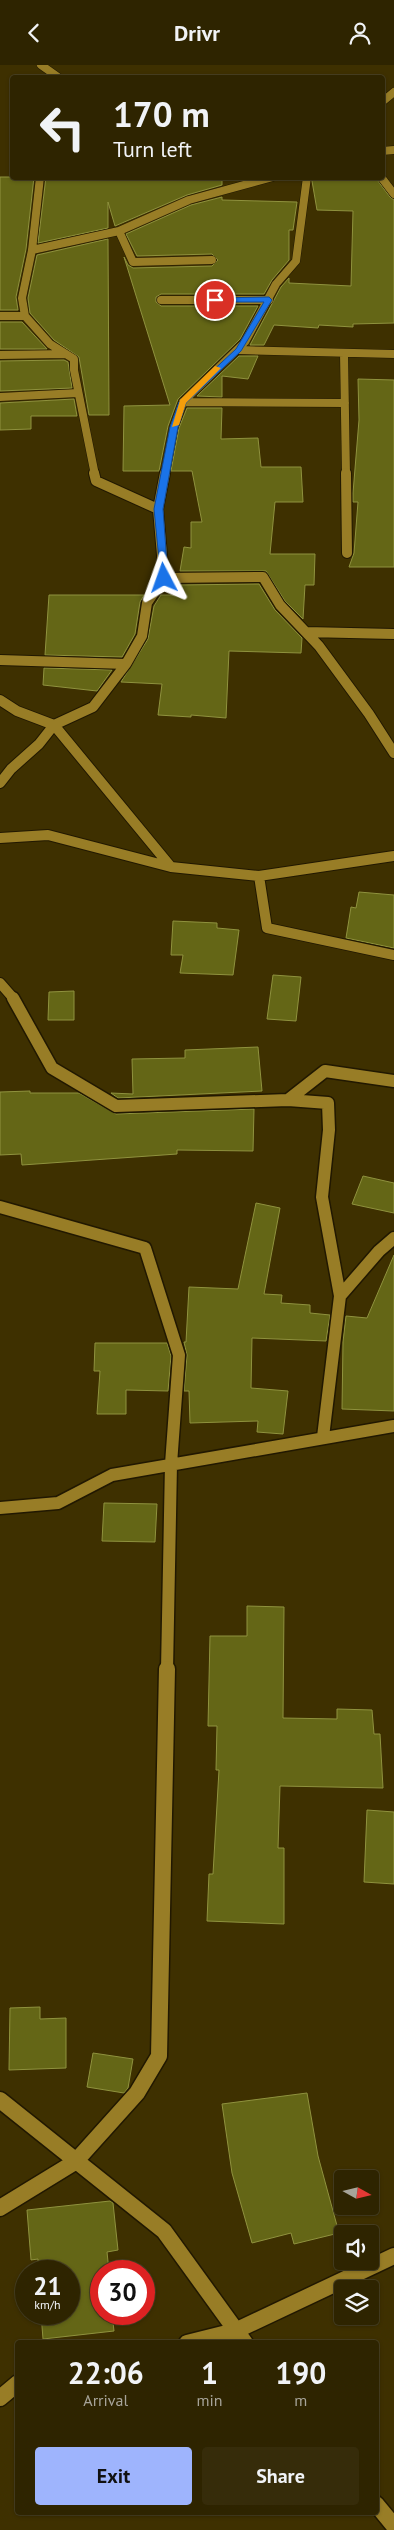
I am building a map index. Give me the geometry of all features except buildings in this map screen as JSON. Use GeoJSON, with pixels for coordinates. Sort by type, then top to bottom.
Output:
{"type":"FeatureCollection","features":[{"type":"Feature","properties":{"kind":"street"},"geometry":{"type":"LineString","coordinates":[[41,65],[54,75]]}},
{"type":"Feature","properties":{"kind":"street"},"geometry":{"type":"LineString","coordinates":[[40,180],[32,250],[22,298],[25,316],[50,344],[74,359],[78,393],[96,481],[158,509]]}},
{"type":"Feature","properties":{"kind":"street"},"geometry":{"type":"LineString","coordinates":[[32,250],[119,231],[189,200],[263,180]]}},
{"type":"Feature","properties":{"kind":"street"},"geometry":{"type":"LineString","coordinates":[[0,783],[54,725],[93,707],[126,664],[142,636],[147,603],[164,578],[158,509],[174,427],[183,402],[239,350],[269,300],[276,284],[296,261],[307,180]]}},
{"type":"Feature","properties":{"kind":"street"},"geometry":{"type":"LineString","coordinates":[[383,180],[394,195]]}},
{"type":"Feature","properties":{"kind":"street"},"geometry":{"type":"LineString","coordinates":[[119,231],[133,262],[212,260]]}},
{"type":"Feature","properties":{"kind":"street"},"geometry":{"type":"LineString","coordinates":[[161,300],[269,300]]}},
{"type":"Feature","properties":{"kind":"street"},"geometry":{"type":"LineString","coordinates":[[0,316],[25,316]]}},
{"type":"Feature","properties":{"kind":"street"},"geometry":{"type":"LineString","coordinates":[[239,350],[394,354]]}},
{"type":"Feature","properties":{"kind":"street"},"geometry":{"type":"LineString","coordinates":[[344,353],[347,553]]}},
{"type":"Feature","properties":{"kind":"street"},"geometry":{"type":"LineString","coordinates":[[0,355],[66,354]]}},
{"type":"Feature","properties":{"kind":"street"},"geometry":{"type":"LineString","coordinates":[[0,397],[78,393]]}},
{"type":"Feature","properties":{"kind":"street"},"geometry":{"type":"LineString","coordinates":[[183,402],[345,403]]}},
{"type":"Feature","properties":{"kind":"street"},"geometry":{"type":"LineString","coordinates":[[164,578],[263,577],[280,605],[306,632],[369,714],[394,753]]}},
{"type":"Feature","properties":{"kind":"street"},"geometry":{"type":"LineString","coordinates":[[306,632],[394,634]]}},
{"type":"Feature","properties":{"kind":"street"},"geometry":{"type":"LineString","coordinates":[[0,660],[126,664]]}},
{"type":"Feature","properties":{"kind":"street"},"geometry":{"type":"LineString","coordinates":[[0,700],[17,711],[54,725],[171,867]]}},
{"type":"Feature","properties":{"kind":"street"},"geometry":{"type":"LineString","coordinates":[[0,838],[48,835],[171,867],[259,876],[394,857]]}},
{"type":"Feature","properties":{"kind":"street"},"geometry":{"type":"LineString","coordinates":[[259,876],[267,928],[394,955]]}},
{"type":"Feature","properties":{"kind":"street"},"geometry":{"type":"LineString","coordinates":[[0,983],[10,992],[52,1068],[116,1106],[288,1100],[328,1103],[329,1130],[322,1197],[340,1296],[323,1437]]}},
{"type":"Feature","properties":{"kind":"street"},"geometry":{"type":"LineString","coordinates":[[288,1100],[325,1071],[394,1081]]}},
{"type":"Feature","properties":{"kind":"street"},"geometry":{"type":"LineString","coordinates":[[0,1207],[145,1248],[179,1355],[171,1464],[159,2056],[137,2093],[75,2162],[0,2208]]}},
{"type":"Feature","properties":{"kind":"street"},"geometry":{"type":"LineString","coordinates":[[340,1296],[378,1251],[394,1238]]}},
{"type":"Feature","properties":{"kind":"street"},"geometry":{"type":"LineString","coordinates":[[0,1508],[58,1503],[112,1475],[394,1425]]}},
{"type":"Feature","properties":{"kind":"street"},"geometry":{"type":"LineString","coordinates":[[0,2100],[75,2162],[164,2231],[240,2337]]}},
{"type":"Feature","properties":{"kind":"street"},"geometry":{"type":"LineString","coordinates":[[214,2340],[240,2337],[394,2256]]}},
{"type":"Feature","properties":{"kind":"street"},"geometry":{"type":"LineString","coordinates":[[0,2398],[15,2386]]}},
{"type":"Feature","properties":{"kind":"street"},"geometry":{"type":"LineString","coordinates":[[379,2508],[394,2526]]}},
{"type":"Feature","properties":{"kind":"slow traffic"},"geometry":{"type":"LineString","coordinates":[[175,425],[183,402],[218,368]]}},
{"type":"Feature","properties":{"kind":"route"},"geometry":{"type":"LineString","coordinates":[[164,578],[158,509],[174,427],[183,402],[245,343],[269,300],[215,300]]}}]}
